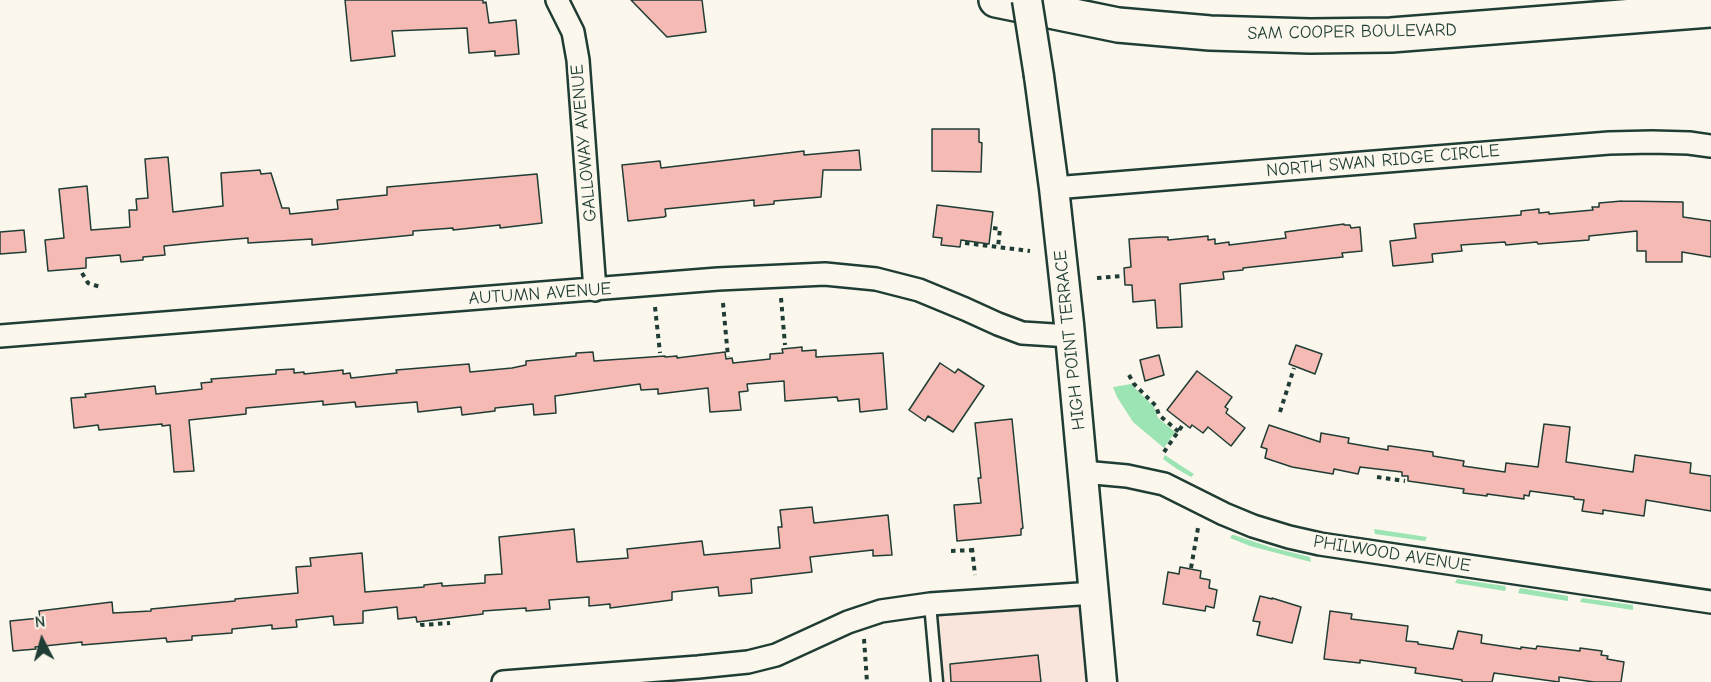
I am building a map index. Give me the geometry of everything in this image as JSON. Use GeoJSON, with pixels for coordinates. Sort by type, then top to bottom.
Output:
{"type":"FeatureCollection","features":[{"type":"Feature","properties":{"kind":"highway","name":"SAM COOPER BOULEVARD"},"geometry":{"type":"LineString","coordinates":[[996,0],[1118,25],[1210,33],[1310,36],[1391,35],[1711,10]]}},
{"type":"Feature","properties":{"kind":"street","name":"GALLOWAY AVENUE"},"geometry":{"type":"LineString","coordinates":[[557,0],[573,32],[578,60],[596,290]]}},
{"type":"Feature","properties":{"kind":"street","name":"HIGH POINT TERRACE"},"geometry":{"type":"LineString","coordinates":[[1027,0],[1054,188],[1102,682]]}},
{"type":"Feature","properties":{"kind":"street","name":"NORTH SWAN RIDGE CIRCLE"},"geometry":{"type":"LineString","coordinates":[[1054,188],[1609,143],[1689,143],[1711,146]]}},
{"type":"Feature","properties":{"kind":"street","name":"AUTUMN AVENUE"},"geometry":{"type":"LineString","coordinates":[[0,336],[784,275],[825,274],[876,279],[919,290],[1022,333],[1070,336]]}},
{"type":"Feature","properties":{"kind":"street","name":"PHILWOOD AVENUE"},"geometry":{"type":"LineString","coordinates":[[1083,472],[1127,476],[1164,484],[1252,526],[1320,544],[1711,602]]}},
{"type":"Feature","properties":{"kind":"street"},"geometry":{"type":"LineString","coordinates":[[503,682],[748,662],[776,655],[848,622],[881,611],[930,604],[1094,593]]}},
{"type":"Feature","properties":{"kind":"lane"},"geometry":{"type":"LineString","coordinates":[[930,604],[938,682]]}},
{"type":"Feature","properties":{"kind":"path"},"geometry":{"type":"LineString","coordinates":[[993,228],[1000,229],[998,247]]}},
{"type":"Feature","properties":{"kind":"path"},"geometry":{"type":"LineString","coordinates":[[965,243],[1030,251]]}},
{"type":"Feature","properties":{"kind":"path"},"geometry":{"type":"LineString","coordinates":[[82,273],[88,283],[100,286]]}},
{"type":"Feature","properties":{"kind":"path"},"geometry":{"type":"LineString","coordinates":[[1097,278],[1122,276]]}},
{"type":"Feature","properties":{"kind":"path"},"geometry":{"type":"LineString","coordinates":[[781,298],[784,345]]}},
{"type":"Feature","properties":{"kind":"path"},"geometry":{"type":"LineString","coordinates":[[723,303],[728,357]]}},
{"type":"Feature","properties":{"kind":"path"},"geometry":{"type":"LineString","coordinates":[[655,307],[660,353]]}},
{"type":"Feature","properties":{"kind":"path"},"geometry":{"type":"LineString","coordinates":[[1280,412],[1294,368]]}},
{"type":"Feature","properties":{"kind":"path"},"geometry":{"type":"LineString","coordinates":[[1129,375],[1134,384],[1156,406],[1160,415],[1179,432]]}},
{"type":"Feature","properties":{"kind":"path"},"geometry":{"type":"LineString","coordinates":[[1164,452],[1182,426]]}},
{"type":"Feature","properties":{"kind":"path"},"geometry":{"type":"LineString","coordinates":[[1377,477],[1405,482]]}},
{"type":"Feature","properties":{"kind":"path"},"geometry":{"type":"LineString","coordinates":[[1191,568],[1198,528]]}},
{"type":"Feature","properties":{"kind":"path"},"geometry":{"type":"LineString","coordinates":[[951,551],[973,549],[975,575]]}},
{"type":"Feature","properties":{"kind":"path"},"geometry":{"type":"LineString","coordinates":[[422,623],[422,625],[450,623]]}},
{"type":"Feature","properties":{"kind":"path"},"geometry":{"type":"LineString","coordinates":[[864,639],[867,682]]}},
{"type":"Feature","properties":{"kind":"shaded area"},"geometry":{"type":"Polygon","coordinates":[[[1094,593],[1102,682],[931,682],[925,616],[930,604],[1094,593]]]}},
{"type":"Feature","properties":{"kind":"green space"},"geometry":{"type":"Polygon","coordinates":[[[1131,384],[1154,407],[1158,418],[1175,432],[1164,448],[1133,422],[1117,397],[1113,387],[1131,384]]]}},
{"type":"Feature","properties":{"kind":"green space"},"geometry":{"type":"Polygon","coordinates":[[[1165,455],[1194,474],[1191,477],[1177,469],[1163,459],[1165,455]]]}},
{"type":"Feature","properties":{"kind":"green space"},"geometry":{"type":"Polygon","coordinates":[[[1374,529],[1427,537],[1425,541],[1375,534],[1374,529]]]}},
{"type":"Feature","properties":{"kind":"green space"},"geometry":{"type":"Polygon","coordinates":[[[1232,535],[1310,557],[1311,562],[1250,546],[1230,538],[1232,535]]]}},
{"type":"Feature","properties":{"kind":"green space"},"geometry":{"type":"Polygon","coordinates":[[[1457,579],[1506,588],[1505,591],[1455,583],[1457,579]]]}},
{"type":"Feature","properties":{"kind":"green space"},"geometry":{"type":"Polygon","coordinates":[[[1520,588],[1568,596],[1568,601],[1518,593],[1520,588]]]}},
{"type":"Feature","properties":{"kind":"green space"},"geometry":{"type":"Polygon","coordinates":[[[1582,598],[1633,605],[1633,610],[1580,602],[1582,598]]]}},
{"type":"Feature","properties":{"kind":"building"},"geometry":{"type":"Polygon","coordinates":[[[345,0],[483,0],[483,3],[486,2],[489,23],[516,20],[519,54],[495,56],[495,51],[469,53],[467,28],[392,31],[395,56],[351,61],[345,0]]]}},
{"type":"Feature","properties":{"kind":"building"},"geometry":{"type":"Polygon","coordinates":[[[631,0],[702,0],[706,32],[667,37],[631,0]]]}},
{"type":"Feature","properties":{"kind":"building"},"geometry":{"type":"Polygon","coordinates":[[[932,129],[979,129],[979,142],[982,143],[981,172],[932,171],[932,129]]]}},
{"type":"Feature","properties":{"kind":"building"},"geometry":{"type":"Polygon","coordinates":[[[859,150],[861,170],[823,170],[821,197],[774,201],[774,204],[754,206],[754,200],[665,209],[666,216],[664,217],[628,221],[622,165],[660,161],[661,168],[804,151],[804,155],[859,150]]]}},
{"type":"Feature","properties":{"kind":"building"},"geometry":{"type":"Polygon","coordinates":[[[168,157],[173,212],[223,206],[221,173],[260,170],[261,174],[271,173],[282,208],[289,208],[290,214],[338,209],[337,200],[387,195],[387,187],[537,174],[542,223],[500,228],[500,225],[413,231],[413,235],[312,245],[312,239],[248,243],[248,238],[203,242],[164,246],[165,255],[143,257],[143,260],[121,262],[120,255],[86,258],[86,268],[48,271],[45,240],[64,238],[59,189],[87,186],[91,230],[130,227],[129,210],[137,210],[136,199],[148,198],[145,159],[168,157]]]}},
{"type":"Feature","properties":{"kind":"building"},"geometry":{"type":"Polygon","coordinates":[[[1683,202],[1683,217],[1711,221],[1711,257],[1682,252],[1682,262],[1646,262],[1646,251],[1637,251],[1637,231],[1589,236],[1589,240],[1538,244],[1537,242],[1506,245],[1505,242],[1461,245],[1462,251],[1432,254],[1433,262],[1393,266],[1390,241],[1416,238],[1414,224],[1521,215],[1521,211],[1539,209],[1539,213],[1549,212],[1549,214],[1593,210],[1592,207],[1599,207],[1599,203],[1683,202]]]}},
{"type":"Feature","properties":{"kind":"building"},"geometry":{"type":"Polygon","coordinates":[[[937,205],[993,212],[989,244],[961,240],[960,247],[941,245],[942,238],[933,237],[937,205]]]}},
{"type":"Feature","properties":{"kind":"building"},"geometry":{"type":"Polygon","coordinates":[[[1350,225],[1351,228],[1360,227],[1362,251],[1342,253],[1343,257],[1243,268],[1243,270],[1223,272],[1224,279],[1180,284],[1182,327],[1157,328],[1155,300],[1133,302],[1132,285],[1125,285],[1124,268],[1131,267],[1129,239],[1168,237],[1168,240],[1208,236],[1208,240],[1215,239],[1215,244],[1229,242],[1229,245],[1286,238],[1285,232],[1350,225]]]}},
{"type":"Feature","properties":{"kind":"building"},"geometry":{"type":"Polygon","coordinates":[[[24,230],[26,252],[0,254],[0,232],[24,230]]]}},
{"type":"Feature","properties":{"kind":"building"},"geometry":{"type":"Polygon","coordinates":[[[1296,345],[1322,354],[1315,374],[1289,364],[1296,345]]]}},
{"type":"Feature","properties":{"kind":"building"},"geometry":{"type":"Polygon","coordinates":[[[802,347],[802,351],[816,350],[816,357],[883,353],[887,409],[860,412],[859,399],[838,401],[837,397],[785,401],[784,381],[747,384],[748,391],[739,392],[741,410],[710,412],[708,388],[658,394],[658,389],[641,390],[640,384],[555,396],[556,413],[534,415],[533,404],[495,408],[495,411],[462,415],[461,407],[418,412],[417,402],[356,407],[355,402],[323,405],[323,401],[246,408],[246,414],[189,420],[194,471],[174,472],[170,425],[99,430],[98,425],[74,428],[71,398],[86,397],[85,394],[155,386],[156,394],[202,389],[201,383],[212,382],[211,379],[276,374],[276,370],[294,369],[294,373],[304,372],[304,374],[343,370],[343,374],[350,373],[351,378],[397,373],[396,370],[469,364],[470,372],[512,368],[526,365],[526,361],[593,352],[594,361],[665,356],[677,356],[677,358],[725,352],[726,359],[732,358],[733,363],[770,359],[770,354],[783,353],[782,349],[802,347]]]}},
{"type":"Feature","properties":{"kind":"building"},"geometry":{"type":"Polygon","coordinates":[[[1159,355],[1164,375],[1145,381],[1140,360],[1159,355]]]}},
{"type":"Feature","properties":{"kind":"building"},"geometry":{"type":"Polygon","coordinates":[[[940,363],[955,373],[958,369],[984,386],[953,432],[928,416],[925,421],[909,410],[940,363]]]}},
{"type":"Feature","properties":{"kind":"building"},"geometry":{"type":"Polygon","coordinates":[[[1197,371],[1232,397],[1225,407],[1228,409],[1226,413],[1245,428],[1231,446],[1208,427],[1203,433],[1192,425],[1190,428],[1167,410],[1197,371]]]}},
{"type":"Feature","properties":{"kind":"building"},"geometry":{"type":"Polygon","coordinates":[[[1012,419],[1023,528],[1021,535],[957,541],[954,505],[981,503],[978,478],[981,478],[975,423],[1012,419]]]}},
{"type":"Feature","properties":{"kind":"building"},"geometry":{"type":"Polygon","coordinates":[[[1544,424],[1570,427],[1566,462],[1633,472],[1635,455],[1691,463],[1690,473],[1711,476],[1711,511],[1646,500],[1644,516],[1603,510],[1603,514],[1582,511],[1584,500],[1574,499],[1574,497],[1530,491],[1529,496],[1524,495],[1524,499],[1487,494],[1487,496],[1463,493],[1464,489],[1408,481],[1408,476],[1402,476],[1402,472],[1360,467],[1358,474],[1334,469],[1333,474],[1292,467],[1265,458],[1267,449],[1261,447],[1269,425],[1320,442],[1321,433],[1349,438],[1348,443],[1388,450],[1390,446],[1433,452],[1433,456],[1464,461],[1463,466],[1505,472],[1506,463],[1538,467],[1544,424]]]}},
{"type":"Feature","properties":{"kind":"building"},"geometry":{"type":"Polygon","coordinates":[[[812,507],[814,523],[888,515],[892,555],[873,556],[873,550],[810,557],[812,572],[751,579],[752,593],[719,596],[718,587],[672,592],[672,600],[610,608],[610,604],[589,606],[589,597],[549,600],[550,609],[483,611],[483,614],[417,622],[416,617],[398,619],[397,607],[363,611],[363,623],[334,625],[333,616],[296,620],[297,627],[272,629],[272,625],[232,629],[232,633],[192,636],[192,640],[167,642],[166,638],[82,645],[82,642],[13,651],[10,621],[40,618],[39,611],[112,602],[113,613],[151,611],[151,609],[298,593],[296,567],[311,566],[310,558],[362,553],[365,592],[424,587],[424,585],[442,583],[444,586],[485,583],[485,575],[502,574],[499,537],[574,529],[577,562],[628,558],[627,549],[702,541],[704,555],[780,548],[778,527],[782,527],[780,510],[812,507]]]}},
{"type":"Feature","properties":{"kind":"building"},"geometry":{"type":"Polygon","coordinates":[[[1180,567],[1201,571],[1200,578],[1210,580],[1209,588],[1217,590],[1214,608],[1206,606],[1205,611],[1163,604],[1168,572],[1179,574],[1180,567]]]}},
{"type":"Feature","properties":{"kind":"building"},"geometry":{"type":"Polygon","coordinates":[[[1260,596],[1301,607],[1292,643],[1257,635],[1260,622],[1253,621],[1260,596]]]}},
{"type":"Feature","properties":{"kind":"building"},"geometry":{"type":"Polygon","coordinates":[[[1330,611],[1352,614],[1351,619],[1408,626],[1406,641],[1418,642],[1418,644],[1453,649],[1458,631],[1482,635],[1481,643],[1521,649],[1521,647],[1536,649],[1537,646],[1602,651],[1601,655],[1608,656],[1607,659],[1624,662],[1621,682],[1594,682],[1559,677],[1559,682],[1494,673],[1492,682],[1462,682],[1462,680],[1415,673],[1416,668],[1360,660],[1360,663],[1324,659],[1330,611]]]}},
{"type":"Feature","properties":{"kind":"building"},"geometry":{"type":"Polygon","coordinates":[[[1038,655],[1041,682],[951,682],[950,664],[1038,655]]]}}]}
